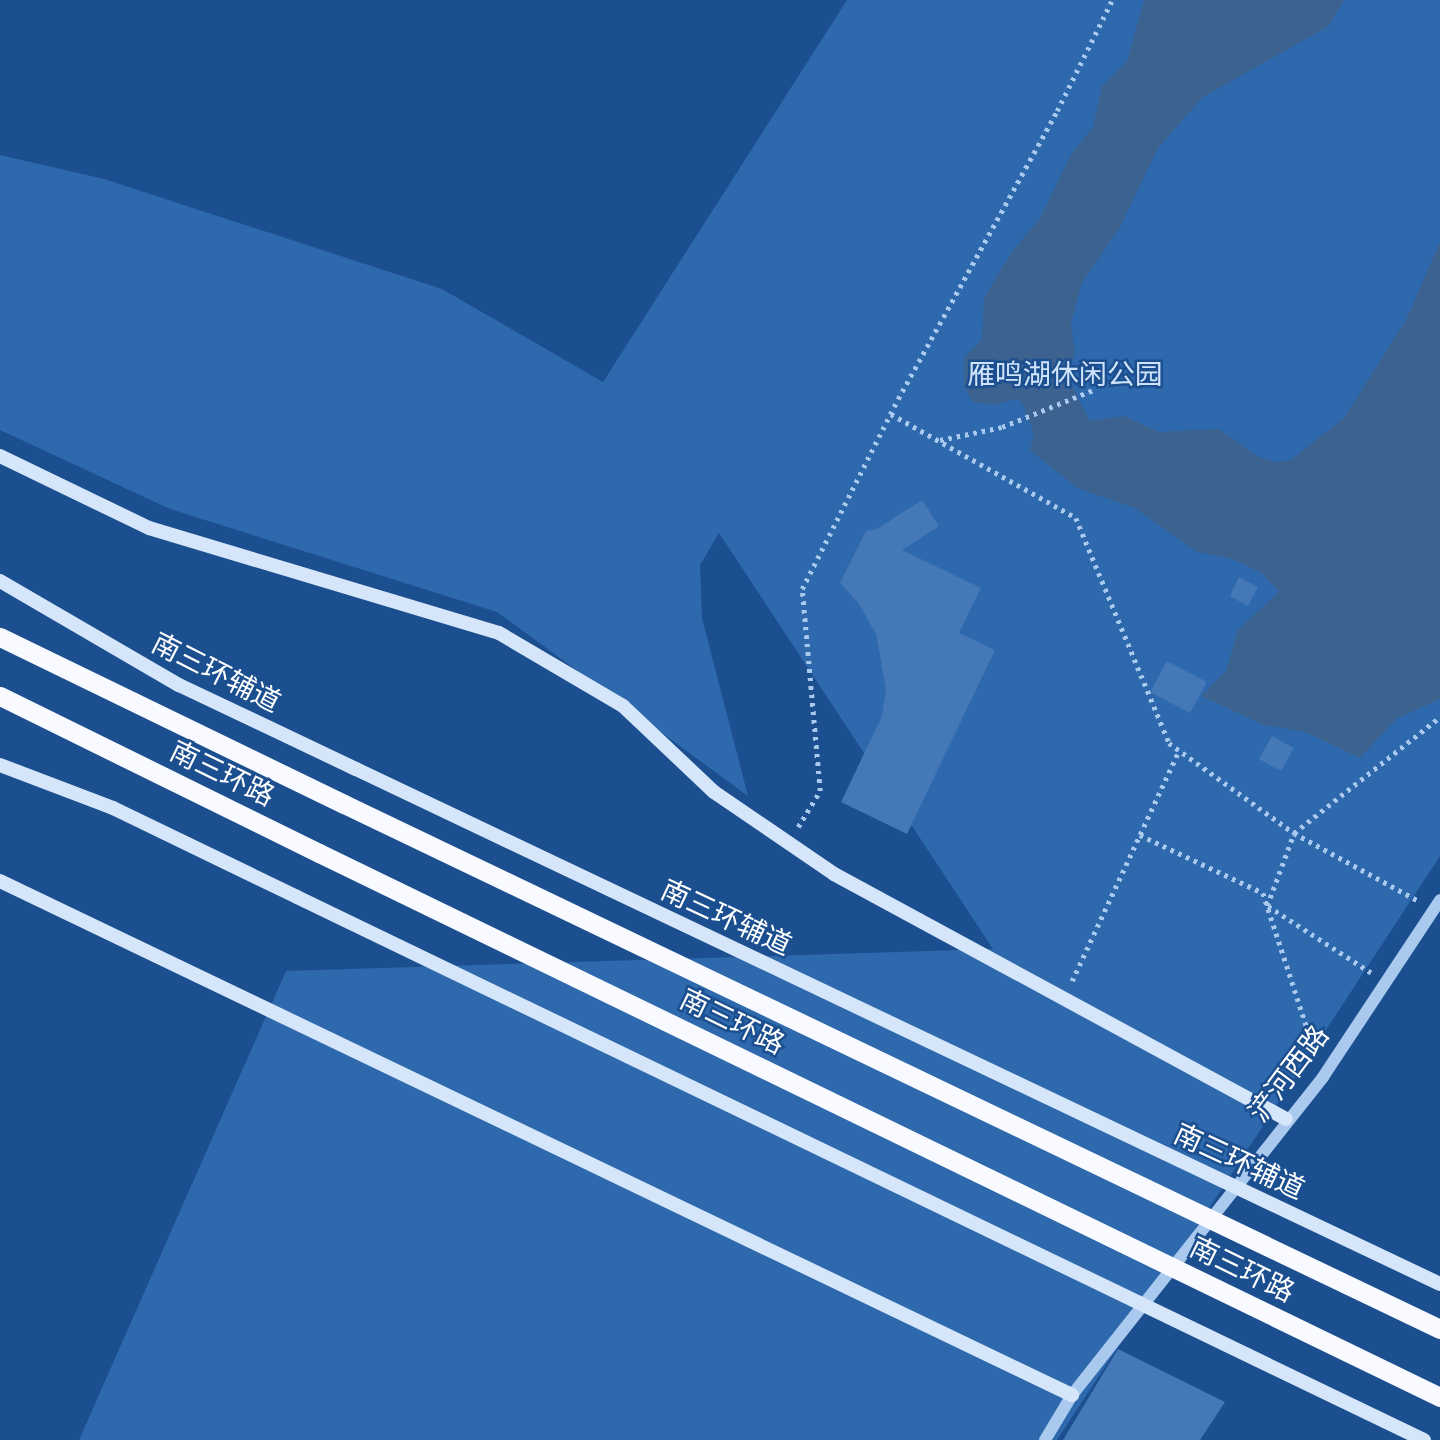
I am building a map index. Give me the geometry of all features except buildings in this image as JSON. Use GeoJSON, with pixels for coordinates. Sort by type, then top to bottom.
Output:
{"type":"FeatureCollection","features":[{"type":"Feature","properties":{"kind":"highway","name":"南三环路"},"geometry":{"type":"LineString","coordinates":[[0,637],[1440,1329]]}},
{"type":"Feature","properties":{"kind":"highway","name":"南三环路"},"geometry":{"type":"LineString","coordinates":[[0,696],[1440,1397]]}},
{"type":"Feature","properties":{"kind":"main road"},"geometry":{"type":"LineString","coordinates":[[0,456],[149,528],[499,633],[623,706],[714,792],[834,874],[1286,1119]]}},
{"type":"Feature","properties":{"kind":"main road","name":"南三环辅道"},"geometry":{"type":"LineString","coordinates":[[0,581],[179,685],[1440,1284]]}},
{"type":"Feature","properties":{"kind":"main road"},"geometry":{"type":"LineString","coordinates":[[0,765],[113,808],[1424,1440]]}},
{"type":"Feature","properties":{"kind":"main road"},"geometry":{"type":"LineString","coordinates":[[0,881],[1072,1395]]}},
{"type":"Feature","properties":{"kind":"street","name":"浐河西路"},"geometry":{"type":"LineString","coordinates":[[1045,1440],[1072,1395],[1286,1119],[1323,1077],[1436,904]]}},
{"type":"Feature","properties":{"kind":"path"},"geometry":{"type":"LineString","coordinates":[[789,843],[820,791],[802,589],[891,414],[1058,111],[1112,0]]}},
{"type":"Feature","properties":{"kind":"path"},"geometry":{"type":"LineString","coordinates":[[939,441],[1002,427],[1093,390]]}},
{"type":"Feature","properties":{"kind":"path"},"geometry":{"type":"LineString","coordinates":[[891,414],[1076,517],[1169,743],[1294,833],[1436,904]]}},
{"type":"Feature","properties":{"kind":"path"},"geometry":{"type":"LineString","coordinates":[[1267,906],[1294,833],[1440,717]]}},
{"type":"Feature","properties":{"kind":"path"},"geometry":{"type":"LineString","coordinates":[[1064,999],[1179,750]]}},
{"type":"Feature","properties":{"kind":"path"},"geometry":{"type":"LineString","coordinates":[[1140,835],[1263,893],[1323,1077]]}},
{"type":"Feature","properties":{"kind":"path"},"geometry":{"type":"LineString","coordinates":[[1267,906],[1385,982]]}},
{"type":"Feature","properties":{"kind":"green space","name":"雁鸣湖休闲公园"},"geometry":{"type":"Polygon","coordinates":[[[847,0],[1440,0],[1440,856],[1057,1440],[79,1440],[286,971],[993,949],[719,533],[700,565],[702,618],[748,796],[497,612],[170,509],[0,430],[0,155],[104,179],[442,289],[603,382],[847,0]]]}},
{"type":"Feature","properties":{"kind":"shaded area"},"geometry":{"type":"Polygon","coordinates":[[[1144,0],[1344,0],[1329,26],[1203,97],[1158,148],[1119,229],[1082,282],[1071,324],[1075,351],[1068,378],[1090,421],[1124,416],[1159,432],[1219,429],[1257,456],[1276,462],[1291,460],[1344,418],[1406,320],[1440,242],[1440,699],[1396,719],[1360,758],[1305,732],[1264,725],[1201,696],[1226,671],[1238,630],[1279,592],[1260,572],[1229,558],[1197,552],[1135,508],[1077,488],[1030,450],[1034,433],[1022,403],[1016,399],[995,405],[972,402],[964,385],[964,358],[982,339],[984,298],[1011,253],[1039,220],[1072,153],[1093,127],[1102,86],[1127,62],[1144,0]]]}},
{"type":"Feature","properties":{"kind":"pier"},"geometry":{"type":"Polygon","coordinates":[[[1440,1307],[1440,1440],[1374,1440],[1437,1309],[1440,1307]]]}}]}
